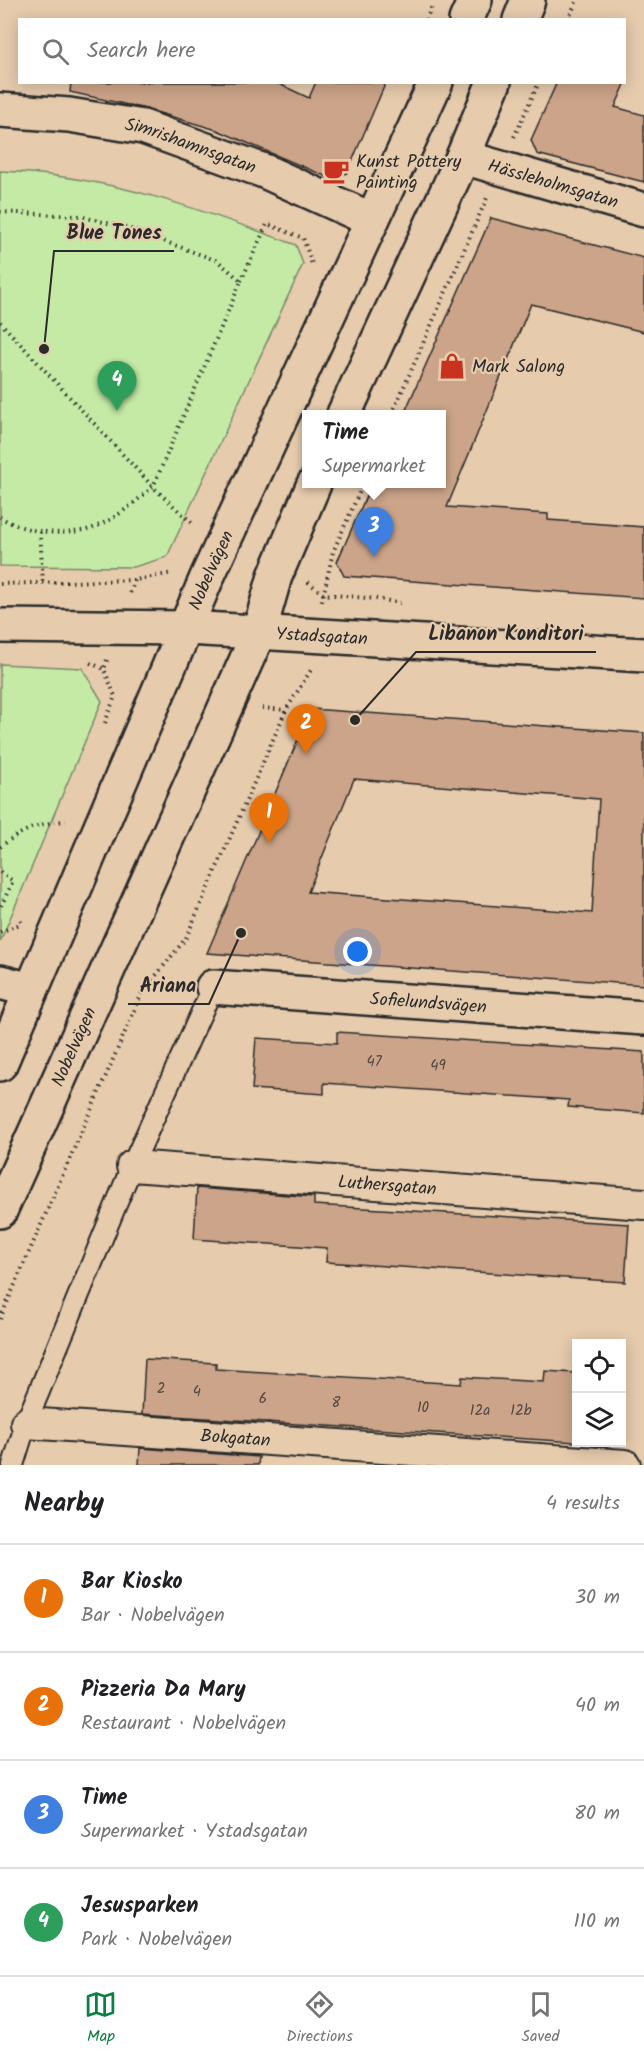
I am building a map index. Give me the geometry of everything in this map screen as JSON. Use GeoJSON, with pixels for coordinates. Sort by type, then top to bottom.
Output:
{"type":"FeatureCollection","features":[{"type":"Feature","properties":{"kind":"main road"},"geometry":{"type":"LineString","coordinates":[[467,18],[475,0]]}},
{"type":"Feature","properties":{"kind":"main road"},"geometry":{"type":"LineString","coordinates":[[521,18],[528,0]]}},
{"type":"Feature","properties":{"kind":"main road","name":"Nobelvägen"},"geometry":{"type":"LineString","coordinates":[[0,1065],[15,986],[187,628],[208,575],[435,84]]}},
{"type":"Feature","properties":{"kind":"main road"},"geometry":{"type":"LineString","coordinates":[[346,410],[463,157],[493,84]]}},
{"type":"Feature","properties":{"kind":"main road","name":"Simrishamnsgatan"},"geometry":{"type":"LineString","coordinates":[[0,110],[142,126],[264,171],[372,220]]}},
{"type":"Feature","properties":{"kind":"main road","name":"Hässleholmsgatan"},"geometry":{"type":"LineString","coordinates":[[463,157],[644,210]]}},
{"type":"Feature","properties":{"kind":"main road","name":"Nobelvägen"},"geometry":{"type":"LineString","coordinates":[[0,1211],[259,632],[275,576],[312,488]]}},
{"type":"Feature","properties":{"kind":"main road","name":"Ystadsgatan"},"geometry":{"type":"LineString","coordinates":[[0,626],[187,628],[644,655]]}},
{"type":"Feature","properties":{"kind":"main road","name":"Sofielundsvägen"},"geometry":{"type":"LineString","coordinates":[[213,987],[644,1018]]}},
{"type":"Feature","properties":{"kind":"street","name":"Luthersgatan"},"geometry":{"type":"LineString","coordinates":[[132,1166],[644,1204]]}},
{"type":"Feature","properties":{"kind":"street","name":"Bokgatan"},"geometry":{"type":"LineString","coordinates":[[26,1423],[625,1465]]}},
{"type":"Feature","properties":{"kind":"lane"},"geometry":{"type":"LineString","coordinates":[[13,1465],[26,1423],[132,1166],[213,987]]}},
{"type":"Feature","properties":{"kind":"path"},"geometry":{"type":"LineString","coordinates":[[427,18],[434,0]]}},
{"type":"Feature","properties":{"kind":"path"},"geometry":{"type":"LineString","coordinates":[[569,18],[577,0]]}},
{"type":"Feature","properties":{"kind":"path"},"geometry":{"type":"LineString","coordinates":[[394,410],[538,84]]}},
{"type":"Feature","properties":{"kind":"path"},"geometry":{"type":"LineString","coordinates":[[0,212],[79,216],[128,228],[218,261],[240,281]]}},
{"type":"Feature","properties":{"kind":"path"},"geometry":{"type":"LineString","coordinates":[[0,517],[40,532],[86,530],[133,504],[153,488],[240,281],[267,224],[303,238],[312,264]]}},
{"type":"Feature","properties":{"kind":"path"},"geometry":{"type":"LineString","coordinates":[[0,322],[153,488],[192,523]]}},
{"type":"Feature","properties":{"kind":"path"},"geometry":{"type":"LineString","coordinates":[[0,1320],[142,993],[186,938],[286,710],[309,677],[321,636],[323,594],[333,552],[361,488]]}},
{"type":"Feature","properties":{"kind":"path"},"geometry":{"type":"LineString","coordinates":[[40,532],[43,584]]}},
{"type":"Feature","properties":{"kind":"path"},"geometry":{"type":"LineString","coordinates":[[0,584],[135,580],[168,573]]}},
{"type":"Feature","properties":{"kind":"path"},"geometry":{"type":"LineString","coordinates":[[104,725],[115,696],[104,669],[135,580]]}},
{"type":"Feature","properties":{"kind":"path"},"geometry":{"type":"LineString","coordinates":[[62,831],[71,810]]}},
{"type":"Feature","properties":{"kind":"path"},"geometry":{"type":"LineString","coordinates":[[0,847],[20,833],[46,822],[66,821]]}},
{"type":"Feature","properties":{"kind":"path"},"geometry":{"type":"LineString","coordinates":[[0,872],[14,881],[0,908]]}},
{"type":"Feature","properties":{"kind":"path"},"geometry":{"type":"LineString","coordinates":[[0,932],[20,924],[25,914]]}},
{"type":"Feature","properties":{"kind":"green space"},"geometry":{"type":"Polygon","coordinates":[[[0,171],[77,179],[114,186],[187,206],[296,245],[303,264],[167,557],[134,567],[0,566],[0,171]]]}},
{"type":"Feature","properties":{"kind":"green space"},"geometry":{"type":"Polygon","coordinates":[[[0,664],[82,668],[102,701],[0,942],[0,664]]]}},
{"type":"Feature","properties":{"kind":"building"},"geometry":{"type":"Polygon","coordinates":[[[71,84],[279,84],[309,98],[315,84],[385,84],[347,173],[332,179],[217,130],[146,109],[70,92],[71,84]]]}},
{"type":"Feature","properties":{"kind":"building"},"geometry":{"type":"Polygon","coordinates":[[[556,84],[625,84],[615,107],[644,115],[644,182],[537,154],[531,140],[556,84]]]}},
{"type":"Feature","properties":{"kind":"building"},"geometry":{"type":"Polygon","coordinates":[[[491,218],[644,258],[644,332],[531,304],[447,507],[548,514],[548,520],[644,527],[644,598],[344,576],[337,562],[370,488],[446,488],[446,410],[406,410],[491,218]]]}},
{"type":"Feature","properties":{"kind":"building"},"geometry":{"type":"Polygon","coordinates":[[[311,709],[644,733],[644,985],[207,953],[311,709]],[[354,779],[308,892],[592,913],[599,799],[354,779]]]}},
{"type":"Feature","properties":{"kind":"building"},"geometry":{"type":"Polygon","coordinates":[[[337,1032],[644,1052],[644,1113],[568,1107],[569,1100],[324,1083],[324,1094],[252,1089],[256,1038],[337,1043],[337,1032]]]}},
{"type":"Feature","properties":{"kind":"building"},"geometry":{"type":"Polygon","coordinates":[[[197,1188],[314,1197],[314,1205],[629,1224],[625,1282],[326,1262],[327,1248],[194,1239],[197,1188]]]}},
{"type":"Feature","properties":{"kind":"building"},"geometry":{"type":"Polygon","coordinates":[[[145,1359],[216,1363],[216,1369],[461,1384],[462,1377],[544,1382],[545,1371],[572,1373],[572,1442],[142,1414],[145,1359]]]}},
{"type":"Feature","properties":{"kind":"building"},"geometry":{"type":"Polygon","coordinates":[[[140,1448],[259,1457],[258,1465],[139,1465],[140,1448]]]}},
{"type":"Feature","properties":{"kind":"place","name":"Kunst Pottery Painting"},"geometry":{"type":"Point","coordinates":[336,171]}},
{"type":"Feature","properties":{"kind":"place","name":"Blue Tones"},"geometry":{"type":"Point","coordinates":[44,349]}},
{"type":"Feature","properties":{"kind":"place","name":"Mark Salong"},"geometry":{"type":"Point","coordinates":[452,366]}},
{"type":"Feature","properties":{"kind":"place","name":"Jesusparken"},"geometry":{"type":"Point","coordinates":[117,411]}},
{"type":"Feature","properties":{"kind":"place","name":"Time"},"geometry":{"type":"Point","coordinates":[374,557]}},
{"type":"Feature","properties":{"kind":"place","name":"Libanon Konditori"},"geometry":{"type":"Point","coordinates":[355,720]}},
{"type":"Feature","properties":{"kind":"place","name":"Pizzeria Da Mary"},"geometry":{"type":"Point","coordinates":[306,754]}},
{"type":"Feature","properties":{"kind":"place","name":"Bar Kiosko"},"geometry":{"type":"Point","coordinates":[269,843]}},
{"type":"Feature","properties":{"kind":"place","name":"Ariana"},"geometry":{"type":"Point","coordinates":[241,933]}}]}
